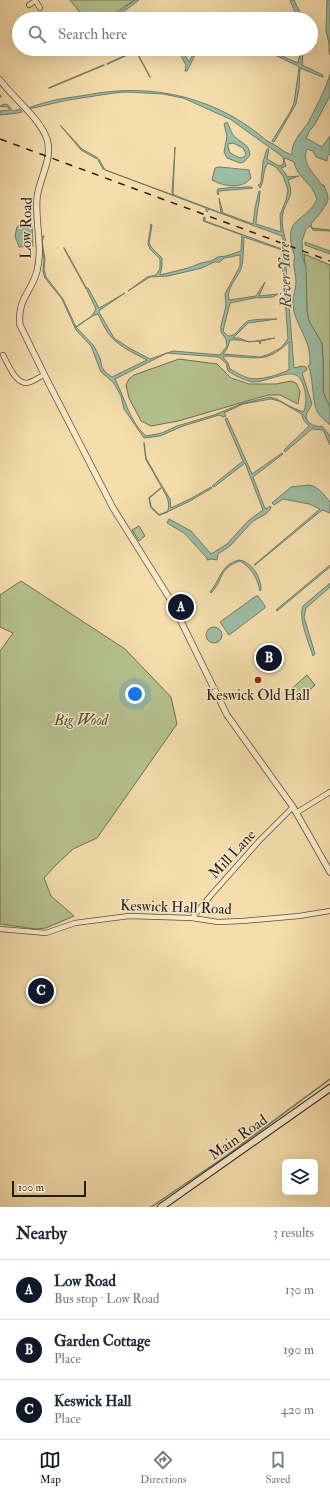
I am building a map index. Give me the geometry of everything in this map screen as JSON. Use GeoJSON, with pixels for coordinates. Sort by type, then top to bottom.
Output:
{"type":"FeatureCollection","features":[{"type":"Feature","properties":{"kind":"main road","name":"Main Road"},"geometry":{"type":"LineString","coordinates":[[161,1207],[330,1088]]}},
{"type":"Feature","properties":{"kind":"street"},"geometry":{"type":"LineString","coordinates":[[29,5],[35,0],[40,8]]}},
{"type":"Feature","properties":{"kind":"street","name":"Low Road"},"geometry":{"type":"LineString","coordinates":[[0,80],[28,112],[46,138],[49,150],[37,198],[39,252],[38,267],[22,303],[20,325],[44,375],[113,508],[170,599],[227,715],[294,810],[330,872]]}},
{"type":"Feature","properties":{"kind":"street"},"geometry":{"type":"LineString","coordinates":[[3,355],[16,378],[20,382],[26,383],[44,375]]}},
{"type":"Feature","properties":{"kind":"street","name":"Mill Lane"},"geometry":{"type":"LineString","coordinates":[[192,918],[260,840],[294,810],[330,792]]}},
{"type":"Feature","properties":{"kind":"street","name":"Keswick Hall Road"},"geometry":{"type":"LineString","coordinates":[[0,929],[45,933],[75,923],[129,916],[192,918],[218,922],[299,916],[330,911]]}},
{"type":"Feature","properties":{"kind":"green space"},"geometry":{"type":"Polygon","coordinates":[[[70,0],[137,0],[116,12],[79,12],[70,0]]]}},
{"type":"Feature","properties":{"kind":"green space"},"geometry":{"type":"Polygon","coordinates":[[[304,254],[330,265],[330,407],[323,390],[322,343],[309,321],[307,311],[304,254]]]}},
{"type":"Feature","properties":{"kind":"green space"},"geometry":{"type":"Polygon","coordinates":[[[179,359],[217,364],[231,378],[249,384],[276,384],[291,381],[296,383],[300,391],[298,404],[280,395],[268,395],[178,421],[151,426],[141,421],[129,398],[126,385],[129,379],[134,375],[179,359]]]}},
{"type":"Feature","properties":{"kind":"green space"},"geometry":{"type":"Polygon","coordinates":[[[139,526],[145,536],[139,541],[132,530],[139,526]]]}},
{"type":"Feature","properties":{"kind":"green space","name":"Big Wood"},"geometry":{"type":"Polygon","coordinates":[[[21,581],[125,649],[171,697],[177,724],[97,838],[73,849],[44,878],[51,896],[74,916],[46,928],[36,929],[0,924],[0,651],[13,633],[0,627],[0,595],[21,581]]]}},
{"type":"Feature","properties":{"kind":"green space"},"geometry":{"type":"Polygon","coordinates":[[[307,675],[315,685],[297,702],[288,692],[307,675]]]}},
{"type":"Feature","properties":{"kind":"water"},"geometry":{"type":"Polygon","coordinates":[[[135,0],[139,0],[123,12],[119,12],[135,0]]]}},
{"type":"Feature","properties":{"kind":"water"},"geometry":{"type":"Polygon","coordinates":[[[290,0],[294,0],[300,12],[295,12],[290,0]]]}},
{"type":"Feature","properties":{"kind":"water"},"geometry":{"type":"Polygon","coordinates":[[[327,0],[330,0],[330,55],[326,31],[327,0]]]}},
{"type":"Feature","properties":{"kind":"water"},"geometry":{"type":"Polygon","coordinates":[[[181,56],[185,56],[189,62],[192,56],[194,56],[187,71],[185,71],[186,65],[181,56]]]}},
{"type":"Feature","properties":{"kind":"water"},"geometry":{"type":"Polygon","coordinates":[[[277,56],[282,56],[298,63],[300,56],[303,56],[302,65],[323,75],[323,77],[300,68],[299,88],[296,104],[274,142],[272,141],[294,103],[299,68],[298,66],[277,56]]]}},
{"type":"Feature","properties":{"kind":"water"},"geometry":{"type":"Polygon","coordinates":[[[330,74],[330,96],[306,138],[322,147],[330,136],[330,154],[327,157],[327,161],[316,157],[313,151],[307,149],[306,159],[307,164],[313,173],[322,185],[324,185],[328,196],[328,201],[324,208],[311,224],[312,228],[330,231],[313,230],[310,226],[306,229],[302,241],[303,259],[306,267],[307,311],[309,321],[322,343],[323,390],[330,407],[330,425],[320,415],[315,406],[311,374],[308,366],[310,365],[309,350],[306,339],[296,318],[293,306],[296,282],[294,266],[295,257],[291,244],[292,228],[295,223],[309,211],[317,199],[312,188],[298,172],[294,162],[285,158],[284,160],[286,166],[281,168],[288,177],[299,176],[288,180],[291,194],[282,219],[286,241],[283,240],[282,236],[209,209],[207,212],[206,208],[127,178],[173,195],[175,147],[174,195],[221,213],[219,198],[223,213],[253,224],[255,208],[260,191],[256,224],[281,232],[280,215],[288,190],[283,176],[276,167],[268,163],[260,188],[258,185],[260,185],[261,182],[263,162],[267,149],[269,149],[267,159],[279,166],[284,164],[283,157],[230,119],[183,98],[163,94],[127,92],[68,100],[29,109],[27,108],[46,102],[111,91],[159,92],[182,97],[205,104],[227,113],[248,126],[267,141],[292,155],[293,146],[308,123],[330,74]]]}},
{"type":"Feature","properties":{"kind":"water"},"geometry":{"type":"Polygon","coordinates":[[[5,104],[8,105],[13,111],[20,109],[22,112],[0,115],[0,111],[10,110],[8,107],[0,106],[5,104]]]}},
{"type":"Feature","properties":{"kind":"water"},"geometry":{"type":"Polygon","coordinates":[[[227,122],[234,136],[248,149],[250,155],[244,162],[240,163],[227,158],[224,152],[227,136],[224,124],[227,122]],[[233,143],[228,144],[230,153],[240,158],[244,157],[246,154],[243,148],[233,143]]]}},
{"type":"Feature","properties":{"kind":"water"},"geometry":{"type":"Polygon","coordinates":[[[60,125],[82,149],[98,158],[97,159],[81,150],[60,125]]]}},
{"type":"Feature","properties":{"kind":"water"},"geometry":{"type":"Polygon","coordinates":[[[99,159],[105,170],[98,160],[99,159]]]}},
{"type":"Feature","properties":{"kind":"water"},"geometry":{"type":"Polygon","coordinates":[[[220,167],[249,170],[251,178],[247,182],[238,185],[232,186],[221,184],[212,180],[215,168],[220,167]]]}},
{"type":"Feature","properties":{"kind":"water"},"geometry":{"type":"Polygon","coordinates":[[[234,187],[253,188],[219,191],[218,195],[218,189],[234,187]]]}},
{"type":"Feature","properties":{"kind":"water","name":"River Yare"},"geometry":{"type":"Polygon","coordinates":[[[205,217],[205,221],[279,248],[287,248],[285,255],[294,368],[302,366],[306,367],[307,370],[302,373],[312,404],[306,417],[308,422],[312,425],[322,426],[330,436],[330,445],[323,430],[312,429],[285,452],[284,450],[309,426],[303,419],[302,414],[279,401],[271,399],[243,404],[224,413],[226,416],[224,417],[219,415],[183,426],[160,436],[144,438],[124,409],[121,396],[114,383],[101,372],[91,346],[76,330],[62,299],[45,278],[43,271],[44,260],[40,238],[43,236],[42,242],[46,277],[63,299],[76,327],[94,346],[105,372],[112,377],[147,360],[116,342],[108,333],[98,314],[92,316],[96,309],[86,288],[88,288],[99,308],[125,293],[99,312],[114,338],[150,359],[166,353],[115,379],[132,417],[140,431],[146,436],[162,433],[177,426],[214,415],[241,404],[269,397],[277,399],[303,412],[306,403],[304,386],[302,381],[296,375],[287,374],[263,381],[253,382],[240,378],[228,371],[226,363],[219,357],[167,353],[173,351],[220,355],[227,346],[226,339],[221,332],[226,306],[225,294],[240,266],[240,255],[224,258],[220,262],[214,262],[202,268],[168,276],[150,277],[128,291],[147,277],[156,275],[160,269],[160,259],[150,249],[148,244],[151,224],[149,243],[162,258],[160,275],[188,268],[211,261],[218,257],[241,251],[242,235],[203,221],[205,217]],[[244,237],[242,265],[230,288],[228,296],[229,300],[256,296],[265,282],[259,296],[278,294],[273,297],[254,298],[230,303],[223,331],[228,336],[231,336],[234,335],[248,321],[258,319],[277,319],[248,323],[233,338],[239,338],[247,341],[230,340],[227,349],[223,354],[260,357],[281,348],[288,339],[281,257],[282,250],[244,237]],[[289,342],[277,352],[261,358],[223,357],[228,363],[230,369],[253,379],[274,376],[289,370],[289,342]]]}},
{"type":"Feature","properties":{"kind":"water"},"geometry":{"type":"Polygon","coordinates":[[[20,224],[32,225],[33,246],[19,247],[15,236],[17,227],[20,224]]]}},
{"type":"Feature","properties":{"kind":"water"},"geometry":{"type":"Polygon","coordinates":[[[305,242],[330,251],[330,254],[305,245],[305,242]]]}},
{"type":"Feature","properties":{"kind":"water"},"geometry":{"type":"Polygon","coordinates":[[[227,418],[252,474],[282,453],[283,454],[253,477],[264,506],[266,509],[270,506],[271,508],[266,514],[253,521],[230,546],[218,554],[217,560],[207,560],[207,558],[184,533],[167,523],[169,519],[191,531],[211,554],[227,544],[248,521],[263,510],[245,463],[214,487],[212,486],[243,461],[225,419],[227,418]]]}},
{"type":"Feature","properties":{"kind":"water"},"geometry":{"type":"Polygon","coordinates":[[[153,471],[170,499],[171,508],[211,487],[212,488],[167,512],[169,507],[167,497],[153,471]]]}},
{"type":"Feature","properties":{"kind":"water"},"geometry":{"type":"Polygon","coordinates":[[[309,485],[318,489],[330,502],[330,513],[322,510],[254,565],[320,509],[309,504],[283,499],[274,505],[272,503],[291,487],[309,485]]]}},
{"type":"Feature","properties":{"kind":"water"},"geometry":{"type":"Polygon","coordinates":[[[239,560],[244,561],[255,571],[261,585],[261,590],[260,591],[258,582],[251,570],[240,561],[228,567],[211,593],[210,592],[224,569],[233,562],[239,560]]]}},
{"type":"Feature","properties":{"kind":"water"},"geometry":{"type":"Polygon","coordinates":[[[330,565],[330,567],[277,611],[276,610],[330,565]]]}},
{"type":"Feature","properties":{"kind":"water"},"geometry":{"type":"Polygon","coordinates":[[[330,583],[330,587],[306,608],[304,617],[315,654],[313,656],[303,624],[303,606],[330,583]]]}},
{"type":"Feature","properties":{"kind":"water"},"geometry":{"type":"Polygon","coordinates":[[[258,596],[265,608],[229,635],[220,622],[258,596]]]}},
{"type":"Feature","properties":{"kind":"water"},"geometry":{"type":"Polygon","coordinates":[[[211,627],[217,627],[222,632],[220,641],[217,643],[211,643],[206,638],[206,632],[211,627]]]}},
{"type":"Feature","properties":{"kind":"waterway"},"geometry":{"type":"LineString","coordinates":[[107,64],[125,56]]}},
{"type":"Feature","properties":{"kind":"waterway"},"geometry":{"type":"LineString","coordinates":[[139,56],[150,77]]}},
{"type":"Feature","properties":{"kind":"waterway"},"geometry":{"type":"LineString","coordinates":[[49,88],[104,65]]}},
{"type":"Feature","properties":{"kind":"waterway"},"geometry":{"type":"LineString","coordinates":[[64,248],[86,288]]}},
{"type":"Feature","properties":{"kind":"waterway"},"geometry":{"type":"LineString","coordinates":[[76,327],[92,316]]}},
{"type":"Feature","properties":{"kind":"waterway"},"geometry":{"type":"LineString","coordinates":[[144,443],[146,459],[153,471]]}},
{"type":"Feature","properties":{"kind":"waterway"},"geometry":{"type":"LineString","coordinates":[[161,488],[149,498],[151,507],[159,515],[167,512]]}},
{"type":"Feature","properties":{"kind":"waterway"},"geometry":{"type":"LineString","coordinates":[[151,1207],[226,1156],[330,1079]]}},
{"type":"Feature","properties":{"kind":"railway"},"geometry":{"type":"LineString","coordinates":[[0,139],[330,261]]}},
{"type":"Feature","properties":{"kind":"place","name":"Low Road"},"geometry":{"type":"Point","coordinates":[181,607]}},
{"type":"Feature","properties":{"kind":"place","name":"Garden Cottage"},"geometry":{"type":"Point","coordinates":[269,658]}},
{"type":"Feature","properties":{"kind":"place","name":"Keswick Old Hall"},"geometry":{"type":"Point","coordinates":[258,680]}},
{"type":"Feature","properties":{"kind":"place","name":"Keswick Hall"},"geometry":{"type":"Point","coordinates":[41,991]}}]}
